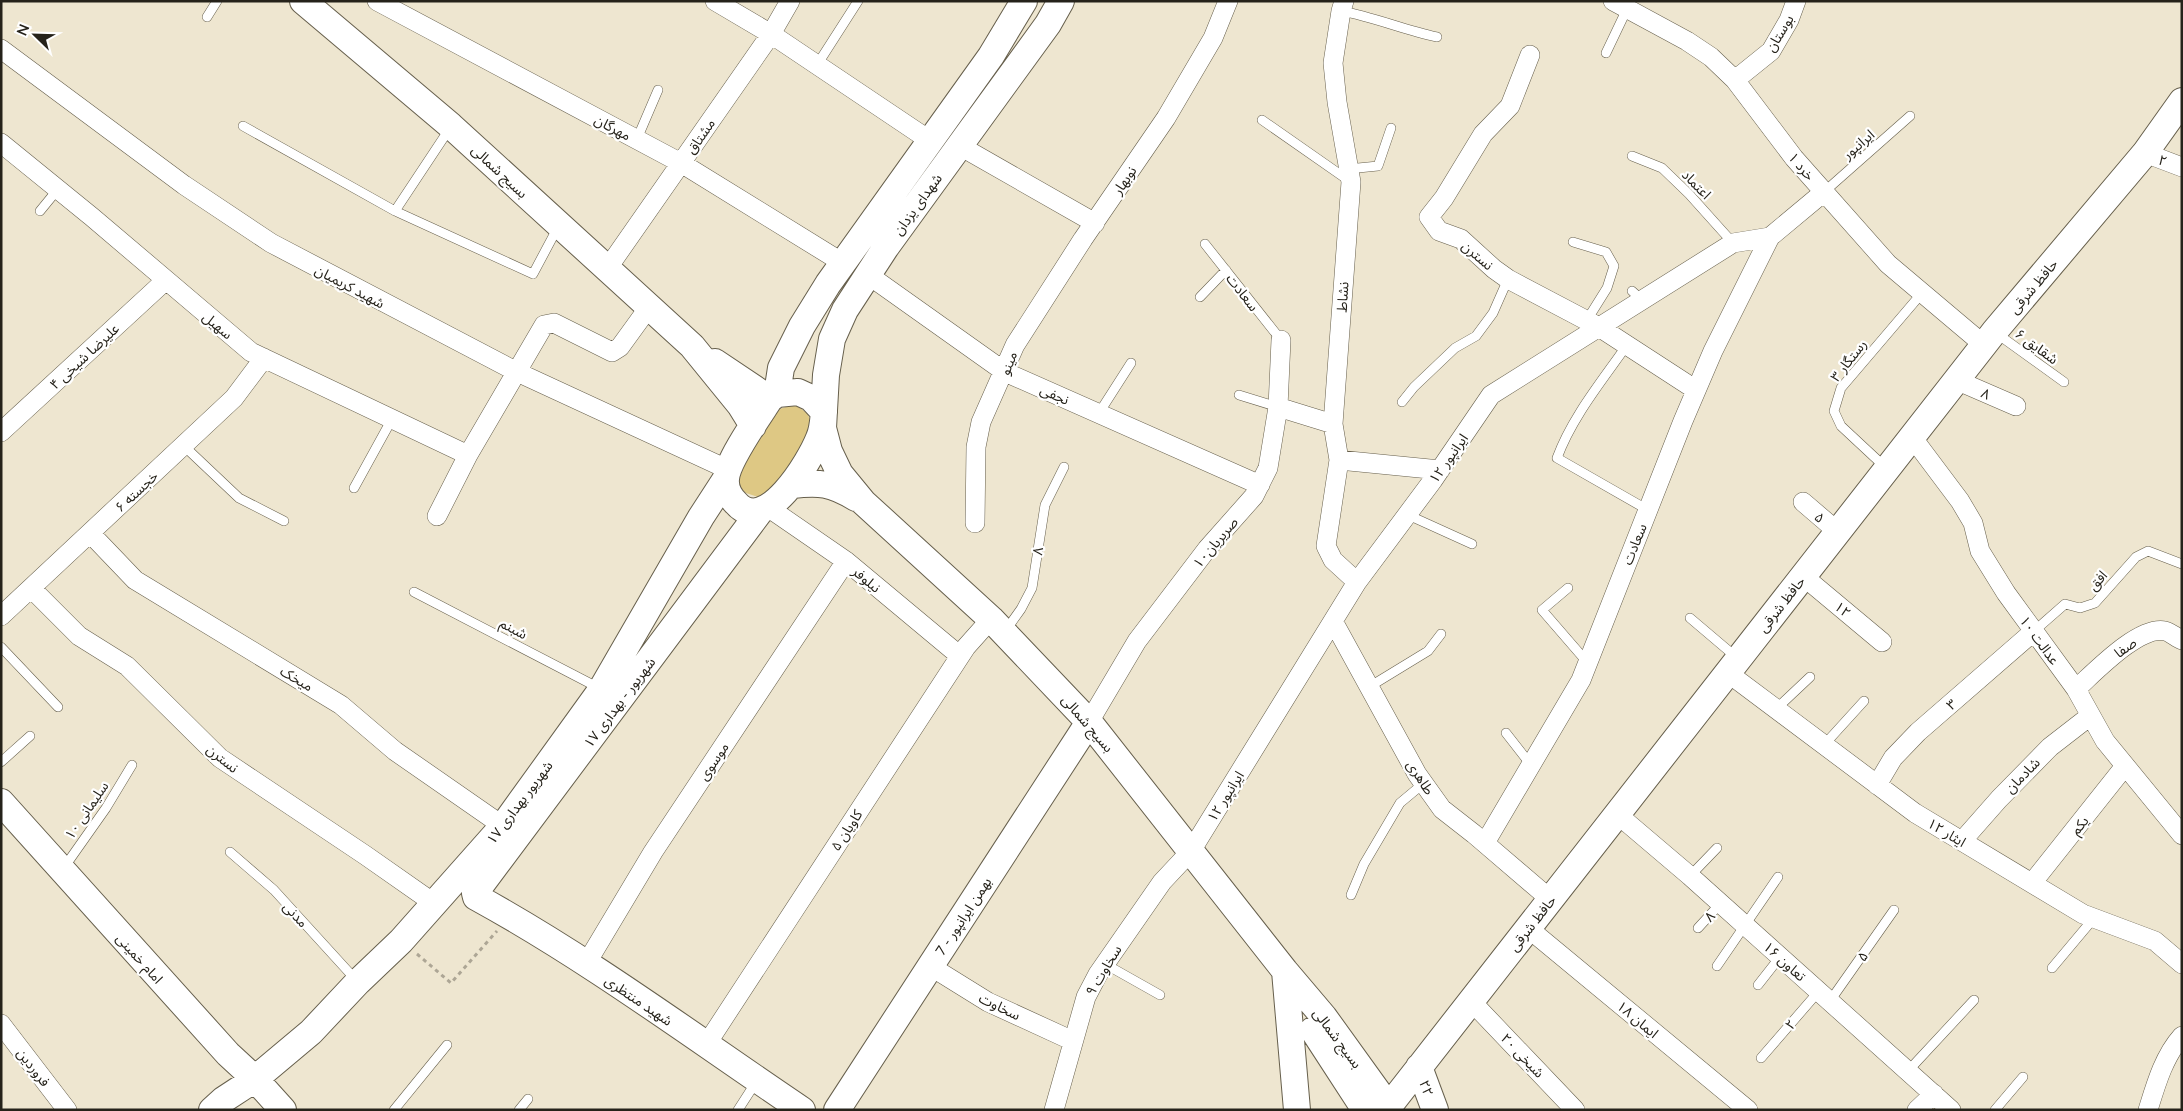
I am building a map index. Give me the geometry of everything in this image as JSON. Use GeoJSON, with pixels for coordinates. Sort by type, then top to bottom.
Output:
{"type":"FeatureCollection","features":[{"type":"Feature","properties":{"kind":"main road","name":"بسیج شمالی"},"geometry":{"type":"LineString","coordinates":[[303,1],[451,126],[692,346],[740,405],[753,426]]}},
{"type":"Feature","properties":{"kind":"main road","name":"شهدای یزدان"},"geometry":{"type":"LineString","coordinates":[[823,428],[826,376],[832,339],[845,310],[868,274],[1048,24],[1061,1]]}},
{"type":"Feature","properties":{"kind":"main road","name":"شهدای یزدان"},"geometry":{"type":"LineString","coordinates":[[774,397],[781,368],[792,345],[828,284],[990,56],[1022,5]]}},
{"type":"Feature","properties":{"kind":"main road"},"geometry":{"type":"LineString","coordinates":[[1022,5],[1021,15],[1029,24],[1039,27],[1048,24]]}},
{"type":"Feature","properties":{"kind":"main road"},"geometry":{"type":"LineString","coordinates":[[990,56],[997,55],[1006,60],[1012,70],[1010,76]]}},
{"type":"Feature","properties":{"kind":"main road","name":"حافظ شرقی"},"geometry":{"type":"LineString","coordinates":[[1383,1109],[1471,1001],[1989,338],[2145,153],[2182,102]]}},
{"type":"Feature","properties":{"kind":"main road","name":"بسیج شمالی"},"geometry":{"type":"LineString","coordinates":[[692,346],[774,397],[798,392],[811,398],[824,412],[823,428],[828,450],[840,474],[863,502],[998,625],[1089,722],[1285,971],[1313,1031],[1383,1109]]}},
{"type":"Feature","properties":{"kind":"main road","name":"۱۷ شهریور بهداری"},"geometry":{"type":"LineString","coordinates":[[255,1079],[311,1032],[358,982],[401,941],[503,826],[601,690],[727,475],[735,456],[753,426],[774,397]]}},
{"type":"Feature","properties":{"kind":"main road","name":"۱۷ شهریور - بهداری"},"geometry":{"type":"LineString","coordinates":[[475,893],[736,546],[765,509],[792,485],[823,428]]}},
{"type":"Feature","properties":{"kind":"main road"},"geometry":{"type":"LineString","coordinates":[[727,475],[728,495],[740,508],[756,512],[765,509]]}},
{"type":"Feature","properties":{"kind":"main road","name":"بسیج شمالی"},"geometry":{"type":"LineString","coordinates":[[792,485],[817,482],[837,486],[863,502]]}},
{"type":"Feature","properties":{"kind":"main road"},"geometry":{"type":"LineString","coordinates":[[701,517],[721,514],[729,518],[735,525],[736,546]]}},
{"type":"Feature","properties":{"kind":"main road","name":"بهمن ایرانپور - 7"},"geometry":{"type":"LineString","coordinates":[[837,1110],[1089,722]]}},
{"type":"Feature","properties":{"kind":"main road","name":"امام خمینی"},"geometry":{"type":"LineString","coordinates":[[1,802],[228,1054],[255,1079],[283,1110]]}},
{"type":"Feature","properties":{"kind":"main road","name":"شهید منتظری"},"geometry":{"type":"LineString","coordinates":[[475,893],[476,897],[511,916],[586,964],[802,1110]]}},
{"type":"Feature","properties":{"kind":"main road"},"geometry":{"type":"LineString","coordinates":[[1285,971],[1296,1110]]}},
{"type":"Feature","properties":{"kind":"main road","name":"۲۲"},"geometry":{"type":"LineString","coordinates":[[1419,1067],[1435,1110]]}},
{"type":"Feature","properties":{"kind":"main road"},"geometry":{"type":"LineString","coordinates":[[212,1110],[255,1079]]}},
{"type":"Feature","properties":{"kind":"street","name":"مهرگان"},"geometry":{"type":"LineString","coordinates":[[378,1],[681,163],[843,263]]}},
{"type":"Feature","properties":{"kind":"street"},"geometry":{"type":"LineString","coordinates":[[715,1],[771,34],[929,140]]}},
{"type":"Feature","properties":{"kind":"street","name":"مشتاق"},"geometry":{"type":"LineString","coordinates":[[606,269],[771,34],[790,1]]}},
{"type":"Feature","properties":{"kind":"street","name":"نوبهار"},"geometry":{"type":"LineString","coordinates":[[1095,223],[1166,118],[1213,38],[1228,1]]}},
{"type":"Feature","properties":{"kind":"street","name":"بوستان"},"geometry":{"type":"LineString","coordinates":[[1735,80],[1771,51],[1789,20],[1796,1]]}},
{"type":"Feature","properties":{"kind":"street","name":"خرد ۱"},"geometry":{"type":"LineString","coordinates":[[1620,5],[1687,41],[1711,57],[1735,80],[1794,158],[1888,264],[1922,293],[1989,338]]}},
{"type":"Feature","properties":{"kind":"street","name":"نشاط"},"geometry":{"type":"LineString","coordinates":[[1343,6],[1333,63],[1337,102],[1349,175],[1332,424],[1339,460],[1326,546],[1333,560],[1357,582]]}},
{"type":"Feature","properties":{"kind":"street","name":"شهید کریمیان"},"geometry":{"type":"LineString","coordinates":[[1,49],[184,185],[271,243],[517,372],[727,475]]}},
{"type":"Feature","properties":{"kind":"street","name":"نسترن"},"geometry":{"type":"LineString","coordinates":[[1530,55],[1510,106],[1483,134],[1444,198],[1429,217],[1439,231],[1460,239],[1508,279],[1593,324],[1696,390]]}},
{"type":"Feature","properties":{"kind":"street","name":"سهیل"},"geometry":{"type":"LineString","coordinates":[[1,143],[251,352],[468,455]]}},
{"type":"Feature","properties":{"kind":"street"},"geometry":{"type":"LineString","coordinates":[[960,146],[1095,223]]}},
{"type":"Feature","properties":{"kind":"street","name":"۲"},"geometry":{"type":"LineString","coordinates":[[2145,153],[2182,167]]}},
{"type":"Feature","properties":{"kind":"street"},"geometry":{"type":"LineString","coordinates":[[1770,237],[1824,192]]}},
{"type":"Feature","properties":{"kind":"street","name":"مینو"},"geometry":{"type":"LineString","coordinates":[[975,523],[976,447],[981,422],[1005,372],[1015,345],[1095,223]]}},
{"type":"Feature","properties":{"kind":"street","name":"ایرانپور ۱۲"},"geometry":{"type":"LineString","coordinates":[[1191,850],[1357,582],[1408,515],[1491,396],[1593,324],[1637,296],[1733,243],[1770,237]]}},
{"type":"Feature","properties":{"kind":"street","name":"سعادت"},"geometry":{"type":"LineString","coordinates":[[1484,843],[1568,703],[1588,662],[1696,390],[1770,237]]}},
{"type":"Feature","properties":{"kind":"street","name":"نجفی"},"geometry":{"type":"LineString","coordinates":[[868,274],[1005,372],[1260,485]]}},
{"type":"Feature","properties":{"kind":"street","name":"علیرضا شیخی ۴"},"geometry":{"type":"LineString","coordinates":[[1,432],[166,280]]}},
{"type":"Feature","properties":{"kind":"street"},"geometry":{"type":"LineString","coordinates":[[438,516],[468,455],[544,325],[554,323],[612,352],[620,347],[649,307]]}},
{"type":"Feature","properties":{"kind":"street","name":"صریریان۱۰"},"geometry":{"type":"LineString","coordinates":[[1089,722],[1137,641],[1207,549],[1254,496],[1260,485],[1268,468],[1278,407],[1281,340]]}},
{"type":"Feature","properties":{"kind":"street","name":"خجسته ۶"},"geometry":{"type":"LineString","coordinates":[[1,616],[234,398],[264,358]]}},
{"type":"Feature","properties":{"kind":"street","name":"۸"},"geometry":{"type":"LineString","coordinates":[[1956,380],[2016,406]]}},
{"type":"Feature","properties":{"kind":"street"},"geometry":{"type":"LineString","coordinates":[[1278,407],[1332,424]]}},
{"type":"Feature","properties":{"kind":"street","name":"عدالت ۱۰"},"geometry":{"type":"LineString","coordinates":[[1912,437],[1960,502],[1973,524],[1980,551],[2034,632],[2076,689],[2105,741],[2182,835]]}},
{"type":"Feature","properties":{"kind":"street"},"geometry":{"type":"LineString","coordinates":[[1339,460],[1440,470]]}},
{"type":"Feature","properties":{"kind":"street","name":"۵"},"geometry":{"type":"LineString","coordinates":[[1803,502],[1838,532]]}},
{"type":"Feature","properties":{"kind":"street","name":"نیلوفر"},"geometry":{"type":"LineString","coordinates":[[765,509],[846,561],[960,656]]}},
{"type":"Feature","properties":{"kind":"street","name":"میخک"},"geometry":{"type":"LineString","coordinates":[[90,533],[135,580],[341,705],[395,751],[503,826]]}},
{"type":"Feature","properties":{"kind":"street","name":"موسوی"},"geometry":{"type":"LineString","coordinates":[[586,964],[653,852],[846,561]]}},
{"type":"Feature","properties":{"kind":"street","name":"۱۲"},"geometry":{"type":"LineString","coordinates":[[1803,576],[1882,642]]}},
{"type":"Feature","properties":{"kind":"street","name":"نسترن"},"geometry":{"type":"LineString","coordinates":[[32,588],[78,636],[127,666],[220,758],[365,855],[434,904]]}},
{"type":"Feature","properties":{"kind":"street","name":"طاهری"},"geometry":{"type":"LineString","coordinates":[[1333,621],[1424,783],[1442,809],[1550,899]]}},
{"type":"Feature","properties":{"kind":"street","name":"کاویان ۵"},"geometry":{"type":"LineString","coordinates":[[706,1045],[960,656],[998,625]]}},
{"type":"Feature","properties":{"kind":"street","name":"صفا"},"geometry":{"type":"LineString","coordinates":[[2076,689],[2110,658],[2143,634],[2164,631],[2182,640]]}},
{"type":"Feature","properties":{"kind":"street","name":"۳"},"geometry":{"type":"LineString","coordinates":[[1877,785],[1894,758],[1918,732],[2034,632]]}},
{"type":"Feature","properties":{"kind":"street","name":"ایثار ۱۲"},"geometry":{"type":"LineString","coordinates":[[1733,666],[1776,709],[1916,813],[2083,914],[2155,941],[2182,964]]}},
{"type":"Feature","properties":{"kind":"street","name":"شادمان"},"geometry":{"type":"LineString","coordinates":[[1962,841],[1999,799],[2050,747],[2090,716]]}},
{"type":"Feature","properties":{"kind":"street","name":"یکم"},"geometry":{"type":"LineString","coordinates":[[2032,883],[2125,766]]}},
{"type":"Feature","properties":{"kind":"street","name":"تعاون ۱۶"},"geometry":{"type":"LineString","coordinates":[[1617,814],[1690,876],[1951,1110]]}},
{"type":"Feature","properties":{"kind":"street","name":"سخاوت ۹"},"geometry":{"type":"LineString","coordinates":[[1054,1110],[1086,996],[1105,964],[1162,882],[1191,850]]}},
{"type":"Feature","properties":{"kind":"street","name":"ایمان ۱۸"},"geometry":{"type":"LineString","coordinates":[[1528,928],[1748,1110]]}},
{"type":"Feature","properties":{"kind":"street","name":"سخاوت"},"geometry":{"type":"LineString","coordinates":[[930,966],[988,1002],[1074,1041]]}},
{"type":"Feature","properties":{"kind":"street","name":"شیخی ۲۰"},"geometry":{"type":"LineString","coordinates":[[1471,1001],[1575,1110]]}},
{"type":"Feature","properties":{"kind":"street","name":"فروردین"},"geometry":{"type":"LineString","coordinates":[[1,1024],[67,1110]]}},
{"type":"Feature","properties":{"kind":"street"},"geometry":{"type":"LineString","coordinates":[[2148,1110],[2165,1062],[2174,1044],[2182,1036]]}},
{"type":"Feature","properties":{"kind":"street"},"geometry":{"type":"LineString","coordinates":[[1917,1110],[1934,1094]]}},
{"type":"Feature","properties":{"kind":"lane"},"geometry":{"type":"LineString","coordinates":[[207,17],[216,1]]}},
{"type":"Feature","properties":{"kind":"lane"},"geometry":{"type":"LineString","coordinates":[[817,65],[858,1]]}},
{"type":"Feature","properties":{"kind":"lane"},"geometry":{"type":"LineString","coordinates":[[1606,53],[1620,5]]}},
{"type":"Feature","properties":{"kind":"lane"},"geometry":{"type":"LineString","coordinates":[[1343,6],[1411,32],[1437,37]]}},
{"type":"Feature","properties":{"kind":"lane"},"geometry":{"type":"LineString","coordinates":[[637,140],[658,90]]}},
{"type":"Feature","properties":{"kind":"lane","name":"ایرانپور"},"geometry":{"type":"LineString","coordinates":[[1824,192],[1910,116]]}},
{"type":"Feature","properties":{"kind":"lane"},"geometry":{"type":"LineString","coordinates":[[1262,120],[1349,175],[1378,166],[1391,128]]}},
{"type":"Feature","properties":{"kind":"lane"},"geometry":{"type":"LineString","coordinates":[[242,126],[395,211],[533,274],[559,225]]}},
{"type":"Feature","properties":{"kind":"lane"},"geometry":{"type":"LineString","coordinates":[[395,211],[451,126]]}},
{"type":"Feature","properties":{"kind":"lane","name":"اعتماد"},"geometry":{"type":"LineString","coordinates":[[1632,156],[1662,168],[1689,194],[1733,243]]}},
{"type":"Feature","properties":{"kind":"lane"},"geometry":{"type":"LineString","coordinates":[[40,211],[58,190]]}},
{"type":"Feature","properties":{"kind":"lane"},"geometry":{"type":"LineString","coordinates":[[1572,242],[1606,252],[1614,266],[1593,324]]}},
{"type":"Feature","properties":{"kind":"lane","name":"سعادت"},"geometry":{"type":"LineString","coordinates":[[1205,244],[1281,340]]}},
{"type":"Feature","properties":{"kind":"lane"},"geometry":{"type":"LineString","coordinates":[[1200,297],[1226,270]]}},
{"type":"Feature","properties":{"kind":"lane"},"geometry":{"type":"LineString","coordinates":[[1402,402],[1414,387],[1455,348],[1476,336],[1493,313],[1508,279]]}},
{"type":"Feature","properties":{"kind":"lane","name":"رستگار ۳"},"geometry":{"type":"LineString","coordinates":[[1887,469],[1841,426],[1834,411],[1842,388],[1922,293]]}},
{"type":"Feature","properties":{"kind":"lane","name":"شقایق ۶"},"geometry":{"type":"LineString","coordinates":[[1989,338],[2064,382]]}},
{"type":"Feature","properties":{"kind":"lane"},"geometry":{"type":"LineString","coordinates":[[1627,345],[1592,394],[1563,442],[1557,458],[1648,510]]}},
{"type":"Feature","properties":{"kind":"lane"},"geometry":{"type":"LineString","coordinates":[[1098,413],[1131,363]]}},
{"type":"Feature","properties":{"kind":"lane"},"geometry":{"type":"LineString","coordinates":[[1239,395],[1278,407]]}},
{"type":"Feature","properties":{"kind":"lane"},"geometry":{"type":"LineString","coordinates":[[354,488],[392,419]]}},
{"type":"Feature","properties":{"kind":"lane"},"geometry":{"type":"LineString","coordinates":[[184,446],[239,498],[284,521]]}},
{"type":"Feature","properties":{"kind":"lane","name":"۸"},"geometry":{"type":"LineString","coordinates":[[998,625],[1022,609],[1032,588],[1045,505],[1064,468]]}},
{"type":"Feature","properties":{"kind":"lane"},"geometry":{"type":"LineString","coordinates":[[1408,515],[1472,544]]}},
{"type":"Feature","properties":{"kind":"lane","name":"افق"},"geometry":{"type":"LineString","coordinates":[[2034,632],[2065,604],[2080,608],[2095,603],[2136,558],[2148,551],[2182,564]]}},
{"type":"Feature","properties":{"kind":"lane"},"geometry":{"type":"LineString","coordinates":[[1568,588],[1542,610],[1588,662]]}},
{"type":"Feature","properties":{"kind":"lane","name":"شبنم"},"geometry":{"type":"LineString","coordinates":[[414,592],[601,690]]}},
{"type":"Feature","properties":{"kind":"lane"},"geometry":{"type":"LineString","coordinates":[[1690,618],[1733,666]]}},
{"type":"Feature","properties":{"kind":"lane"},"geometry":{"type":"LineString","coordinates":[[1369,687],[1428,651],[1440,634]]}},
{"type":"Feature","properties":{"kind":"lane"},"geometry":{"type":"LineString","coordinates":[[1,647],[58,707]]}},
{"type":"Feature","properties":{"kind":"lane"},"geometry":{"type":"LineString","coordinates":[[1776,709],[1810,677]]}},
{"type":"Feature","properties":{"kind":"lane"},"geometry":{"type":"LineString","coordinates":[[1824,745],[1864,701]]}},
{"type":"Feature","properties":{"kind":"lane"},"geometry":{"type":"LineString","coordinates":[[1506,733],[1531,765]]}},
{"type":"Feature","properties":{"kind":"lane"},"geometry":{"type":"LineString","coordinates":[[1,762],[30,736]]}},
{"type":"Feature","properties":{"kind":"lane","name":"سلیمانی ۱۰"},"geometry":{"type":"LineString","coordinates":[[62,871],[106,808],[132,765]]}},
{"type":"Feature","properties":{"kind":"lane"},"geometry":{"type":"LineString","coordinates":[[1351,895],[1364,864],[1400,803],[1424,783]]}},
{"type":"Feature","properties":{"kind":"lane"},"geometry":{"type":"LineString","coordinates":[[1690,876],[1717,848]]}},
{"type":"Feature","properties":{"kind":"lane","name":"مدنی"},"geometry":{"type":"LineString","coordinates":[[230,852],[274,890],[358,982]]}},
{"type":"Feature","properties":{"kind":"lane"},"geometry":{"type":"LineString","coordinates":[[1717,966],[1778,877]]}},
{"type":"Feature","properties":{"kind":"lane","name":"۸"},"geometry":{"type":"LineString","coordinates":[[1698,928],[1720,904]]}},
{"type":"Feature","properties":{"kind":"lane","name":"۵"},"geometry":{"type":"LineString","coordinates":[[1824,996],[1894,910]]}},
{"type":"Feature","properties":{"kind":"lane"},"geometry":{"type":"LineString","coordinates":[[2052,968],[2094,918]]}},
{"type":"Feature","properties":{"kind":"lane"},"geometry":{"type":"LineString","coordinates":[[1758,985],[1780,957]]}},
{"type":"Feature","properties":{"kind":"lane"},"geometry":{"type":"LineString","coordinates":[[1105,964],[1160,995]]}},
{"type":"Feature","properties":{"kind":"lane","name":"۲"},"geometry":{"type":"LineString","coordinates":[[1761,1058],[1824,996]]}},
{"type":"Feature","properties":{"kind":"lane"},"geometry":{"type":"LineString","coordinates":[[1908,1071],[1974,1000]]}},
{"type":"Feature","properties":{"kind":"lane"},"geometry":{"type":"LineString","coordinates":[[394,1110],[446,1046]]}},
{"type":"Feature","properties":{"kind":"lane"},"geometry":{"type":"LineString","coordinates":[[1995,1110],[2023,1076]]}},
{"type":"Feature","properties":{"kind":"lane"},"geometry":{"type":"LineString","coordinates":[[738,1110],[758,1080]]}},
{"type":"Feature","properties":{"kind":"lane"},"geometry":{"type":"LineString","coordinates":[[519,1110],[528,1099]]}},
{"type":"Feature","properties":{"kind":"path"},"geometry":{"type":"LineString","coordinates":[[401,941],[451,983],[511,916]]}},
{"type":"Feature","properties":{"kind":"shaded area"},"geometry":{"type":"Polygon","coordinates":[[[796,405],[808,414],[812,428],[802,447],[784,475],[770,491],[761,498],[746,493],[735,483],[754,440],[772,414],[781,408],[796,405]]]}}]}
